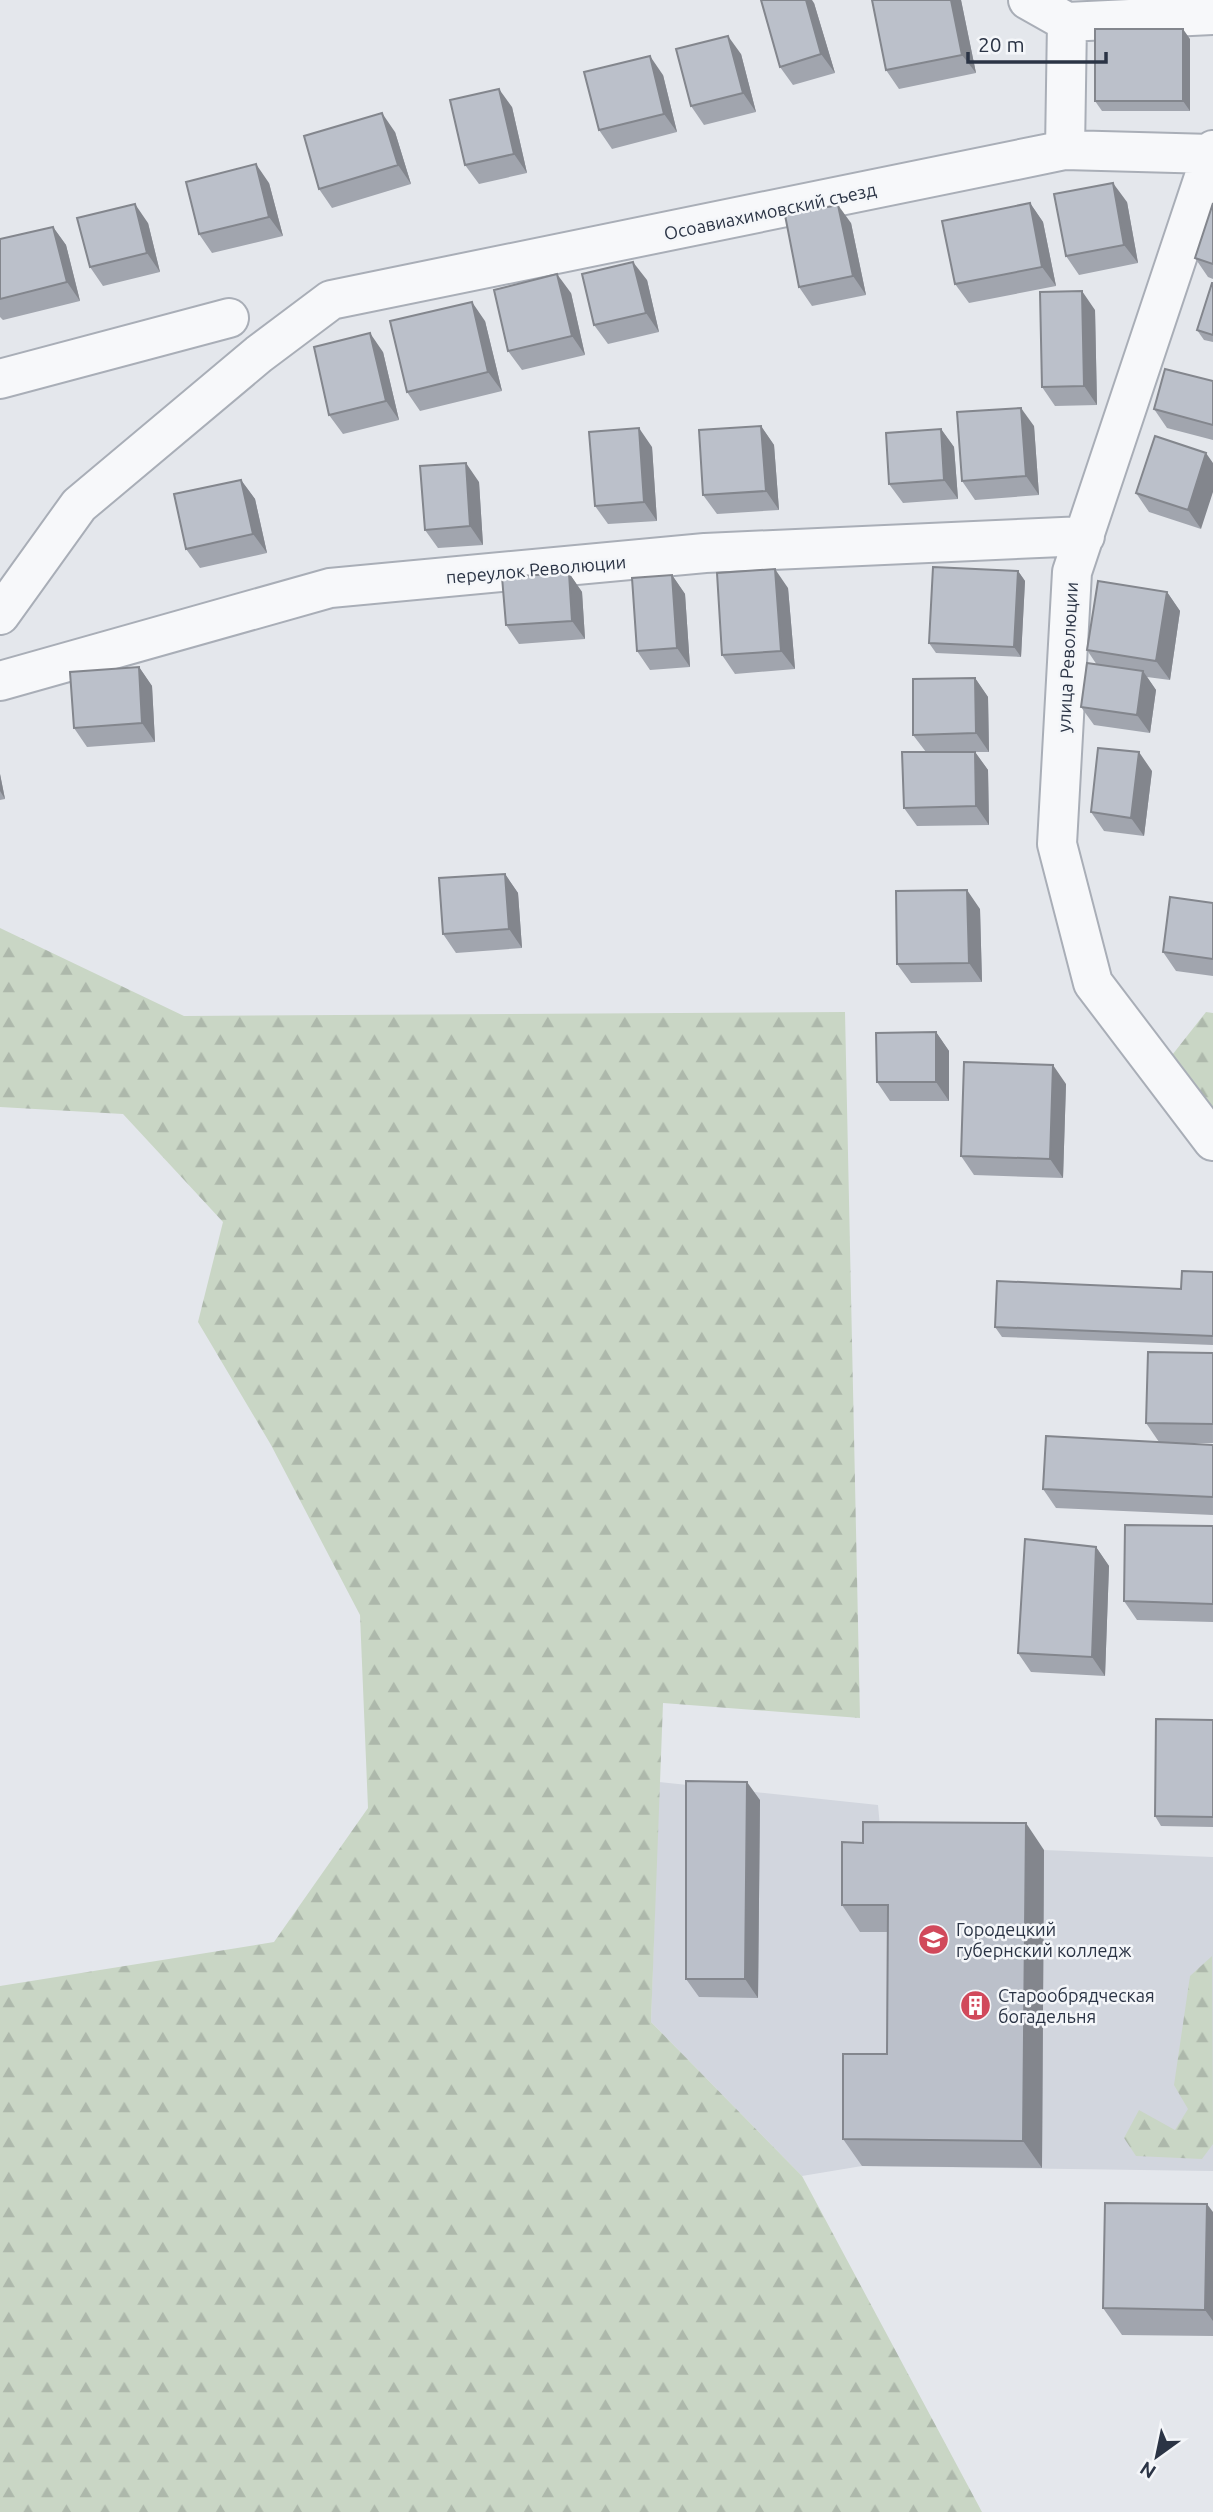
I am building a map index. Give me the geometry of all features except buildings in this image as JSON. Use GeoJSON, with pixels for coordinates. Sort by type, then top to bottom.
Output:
{"type":"FeatureCollection","features":[{"type":"Feature","properties":{"kind":"street"},"geometry":{"type":"LineString","coordinates":[[1028,0],[1067,22],[1213,15]]}},
{"type":"Feature","properties":{"kind":"street"},"geometry":{"type":"LineString","coordinates":[[1065,150],[1067,22]]}},
{"type":"Feature","properties":{"kind":"street","name":"Осоавиахимовский съезд"},"geometry":{"type":"LineString","coordinates":[[0,615],[79,505],[259,354],[331,300],[1065,150],[1212,152]]}},
{"type":"Feature","properties":{"kind":"street","name":"улица Революции"},"geometry":{"type":"LineString","coordinates":[[1212,152],[1072,572],[1056,844],[1093,983],[1213,1141]]}},
{"type":"Feature","properties":{"kind":"street"},"geometry":{"type":"LineString","coordinates":[[0,379],[229,318]]}},
{"type":"Feature","properties":{"kind":"street","name":"переулок Революции"},"geometry":{"type":"LineString","coordinates":[[0,681],[330,588],[705,553],[1084,536]]}},
{"type":"Feature","properties":{"kind":"shaded area","name":"Городецкий губернский колледж"},"geometry":{"type":"Polygon","coordinates":[[[659,1782],[878,1805],[882,1849],[1044,1850],[1213,1857],[1213,2171],[862,2166],[802,2176],[651,2022],[659,1782]]]}},
{"type":"Feature","properties":{"kind":"green space"},"geometry":{"type":"Polygon","coordinates":[[[0,928],[184,1016],[845,1012],[860,1718],[663,1703],[651,2022],[802,2176],[982,2512],[0,2512],[0,1986],[274,1942],[368,1808],[360,1615],[271,1445],[198,1322],[223,1222],[123,1114],[0,1107],[0,928]]]}},
{"type":"Feature","properties":{"kind":"green space"},"geometry":{"type":"Polygon","coordinates":[[[1206,1012],[1213,1013],[1213,1113],[1169,1059],[1206,1012]]]}},
{"type":"Feature","properties":{"kind":"green space"},"geometry":{"type":"Polygon","coordinates":[[[1212,1956],[1213,2144],[1202,2159],[1136,2156],[1124,2138],[1139,2110],[1175,2130],[1188,2109],[1174,2085],[1190,1976],[1212,1956]]]}},
{"type":"Feature","properties":{"kind":"place","name":"Городецкий губернский колледж"},"geometry":{"type":"Point","coordinates":[933,1939]}},
{"type":"Feature","properties":{"kind":"place","name":"Старообрядческая богадельня"},"geometry":{"type":"Point","coordinates":[975,2005]}}]}
